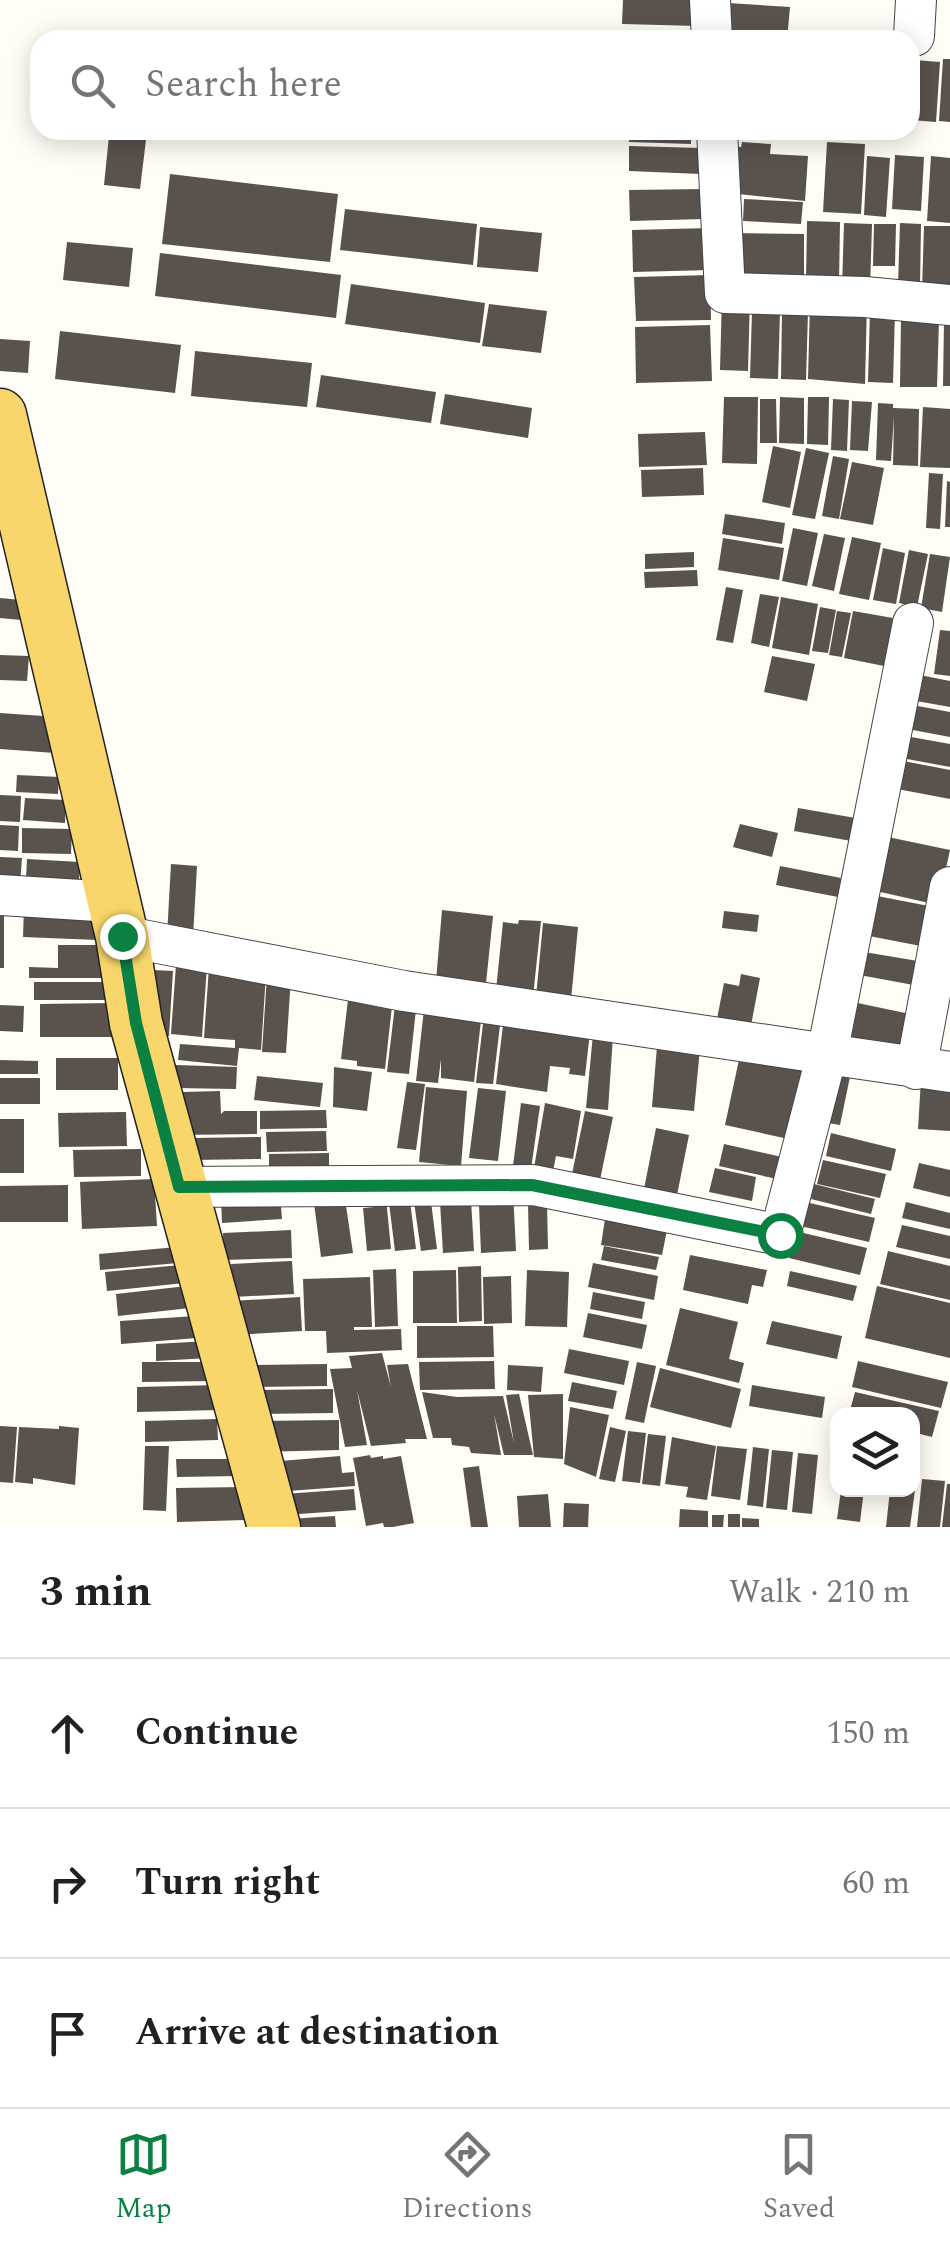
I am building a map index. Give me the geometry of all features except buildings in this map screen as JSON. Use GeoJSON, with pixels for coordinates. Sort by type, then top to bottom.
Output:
{"type":"FeatureCollection","features":[{"type":"Feature","properties":{"kind":"main road"},"geometry":{"type":"LineString","coordinates":[[0,415],[118,919],[136,1023],[274,1527]]}},
{"type":"Feature","properties":{"kind":"street"},"geometry":{"type":"LineString","coordinates":[[710,0],[712,30]]}},
{"type":"Feature","properties":{"kind":"street"},"geometry":{"type":"LineString","coordinates":[[717,140],[725,293],[865,297],[950,305]]}},
{"type":"Feature","properties":{"kind":"street"},"geometry":{"type":"LineString","coordinates":[[179,1187],[532,1185],[780,1235],[827,1054],[913,623]]}},
{"type":"Feature","properties":{"kind":"street"},"geometry":{"type":"LineString","coordinates":[[0,895],[118,919],[404,991],[933,1070],[950,887]]}},
{"type":"Feature","properties":{"kind":"route"},"geometry":{"type":"LineString","coordinates":[[122,936],[136,1023],[179,1187],[532,1185],[780,1235]]}}]}
